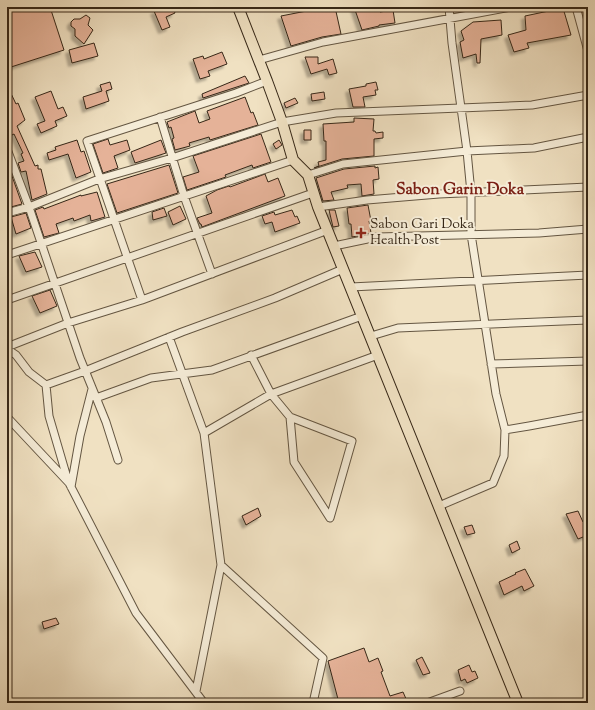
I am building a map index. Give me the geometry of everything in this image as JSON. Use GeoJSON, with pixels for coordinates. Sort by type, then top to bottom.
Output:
{"type":"FeatureCollection","features":[{"type":"Feature","properties":{"kind":"highway"},"geometry":{"type":"LineString","coordinates":[[238,7],[282,122],[293,160],[308,175],[318,207],[518,703]]}},
{"type":"Feature","properties":{"kind":"street"},"geometry":{"type":"LineString","coordinates":[[439,506],[493,483],[504,456],[505,430],[496,394],[471,234],[471,193],[467,151],[452,43],[449,7]]}},
{"type":"Feature","properties":{"kind":"street"},"geometry":{"type":"LineString","coordinates":[[259,60],[323,42],[511,7]]}},
{"type":"Feature","properties":{"kind":"street"},"geometry":{"type":"LineString","coordinates":[[576,7],[588,51]]}},
{"type":"Feature","properties":{"kind":"street"},"geometry":{"type":"LineString","coordinates":[[142,300],[87,142],[236,93],[267,81]]}},
{"type":"Feature","properties":{"kind":"street"},"geometry":{"type":"LineString","coordinates":[[7,213],[29,207],[99,179],[172,158],[282,122],[336,113],[532,105],[588,95]]}},
{"type":"Feature","properties":{"kind":"street"},"geometry":{"type":"LineString","coordinates":[[160,117],[184,196],[212,274]]}},
{"type":"Feature","properties":{"kind":"street"},"geometry":{"type":"LineString","coordinates":[[308,175],[343,164],[467,151],[534,148],[588,137]]}},
{"type":"Feature","properties":{"kind":"street"},"geometry":{"type":"LineString","coordinates":[[7,148],[29,207],[85,371],[106,422],[118,460]]}},
{"type":"Feature","properties":{"kind":"street"},"geometry":{"type":"LineString","coordinates":[[7,255],[293,160]]}},
{"type":"Feature","properties":{"kind":"street"},"geometry":{"type":"LineString","coordinates":[[318,207],[367,200],[588,187]]}},
{"type":"Feature","properties":{"kind":"street"},"geometry":{"type":"LineString","coordinates":[[7,300],[313,193]]}},
{"type":"Feature","properties":{"kind":"street"},"geometry":{"type":"LineString","coordinates":[[334,246],[377,237],[540,233],[588,229]]}},
{"type":"Feature","properties":{"kind":"street"},"geometry":{"type":"LineString","coordinates":[[204,703],[136,613],[70,485],[49,416],[46,385],[30,372],[16,355],[7,348],[68,323],[142,300],[328,230]]}},
{"type":"Feature","properties":{"kind":"street"},"geometry":{"type":"LineString","coordinates":[[46,385],[275,298],[343,269]]}},
{"type":"Feature","properties":{"kind":"street"},"geometry":{"type":"LineString","coordinates":[[351,287],[588,276]]}},
{"type":"Feature","properties":{"kind":"street"},"geometry":{"type":"LineString","coordinates":[[96,398],[151,378],[212,370],[362,316]]}},
{"type":"Feature","properties":{"kind":"street"},"geometry":{"type":"LineString","coordinates":[[371,336],[398,328],[588,320]]}},
{"type":"Feature","properties":{"kind":"street"},"geometry":{"type":"LineString","coordinates":[[169,337],[204,433],[221,565],[196,691]]}},
{"type":"Feature","properties":{"kind":"street"},"geometry":{"type":"LineString","coordinates":[[252,355],[271,394],[290,417],[352,441],[330,518],[294,462],[290,417]]}},
{"type":"Feature","properties":{"kind":"street"},"geometry":{"type":"LineString","coordinates":[[204,433],[271,394],[378,355]]}},
{"type":"Feature","properties":{"kind":"street"},"geometry":{"type":"LineString","coordinates":[[491,364],[588,361]]}},
{"type":"Feature","properties":{"kind":"street"},"geometry":{"type":"LineString","coordinates":[[70,485],[92,389]]}},
{"type":"Feature","properties":{"kind":"street"},"geometry":{"type":"LineString","coordinates":[[505,430],[588,415]]}},
{"type":"Feature","properties":{"kind":"street"},"geometry":{"type":"LineString","coordinates":[[7,417],[70,485]]}},
{"type":"Feature","properties":{"kind":"street"},"geometry":{"type":"LineString","coordinates":[[221,565],[322,658],[313,703]]}},
{"type":"Feature","properties":{"kind":"street"},"geometry":{"type":"LineString","coordinates":[[427,703],[460,691]]}},
{"type":"Feature","properties":{"kind":"building"},"geometry":{"type":"Polygon","coordinates":[[[7,7],[50,7],[64,50],[11,67],[7,56],[7,7]]]}},
{"type":"Feature","properties":{"kind":"building"},"geometry":{"type":"Polygon","coordinates":[[[165,7],[173,7],[175,13],[166,17],[170,27],[162,30],[154,11],[165,7]]]}},
{"type":"Feature","properties":{"kind":"building"},"geometry":{"type":"Polygon","coordinates":[[[327,7],[335,7],[341,34],[322,37],[291,46],[281,16],[327,7]]]}},
{"type":"Feature","properties":{"kind":"building"},"geometry":{"type":"Polygon","coordinates":[[[354,7],[379,7],[380,12],[393,10],[395,23],[379,25],[362,30],[354,7]]]}},
{"type":"Feature","properties":{"kind":"building"},"geometry":{"type":"Polygon","coordinates":[[[563,8],[571,35],[527,43],[529,48],[514,52],[508,35],[526,30],[525,16],[563,8]]]}},
{"type":"Feature","properties":{"kind":"building"},"geometry":{"type":"Polygon","coordinates":[[[86,15],[90,18],[88,25],[93,30],[84,44],[75,36],[75,29],[71,26],[71,22],[74,19],[80,19],[86,15]]]}},
{"type":"Feature","properties":{"kind":"building"},"geometry":{"type":"Polygon","coordinates":[[[501,20],[502,35],[481,39],[480,63],[477,63],[476,54],[463,58],[460,42],[464,40],[461,31],[473,22],[501,20]]]}},
{"type":"Feature","properties":{"kind":"building"},"geometry":{"type":"Polygon","coordinates":[[[94,43],[98,56],[72,63],[69,50],[94,43]]]}},
{"type":"Feature","properties":{"kind":"building"},"geometry":{"type":"Polygon","coordinates":[[[222,52],[227,64],[208,71],[210,76],[200,79],[193,59],[203,56],[204,59],[222,52]]]}},
{"type":"Feature","properties":{"kind":"building"},"geometry":{"type":"Polygon","coordinates":[[[305,57],[318,57],[318,64],[333,59],[337,73],[329,75],[327,69],[311,74],[305,57]]]}},
{"type":"Feature","properties":{"kind":"building"},"geometry":{"type":"Polygon","coordinates":[[[245,76],[249,83],[203,98],[202,94],[245,76]]]}},
{"type":"Feature","properties":{"kind":"building"},"geometry":{"type":"Polygon","coordinates":[[[110,82],[112,89],[106,91],[109,101],[86,109],[83,97],[102,91],[100,85],[110,82]]]}},
{"type":"Feature","properties":{"kind":"building"},"geometry":{"type":"Polygon","coordinates":[[[376,82],[378,90],[375,90],[376,95],[363,97],[365,107],[353,107],[349,89],[366,86],[366,84],[376,82]]]}},
{"type":"Feature","properties":{"kind":"building"},"geometry":{"type":"Polygon","coordinates":[[[7,85],[16,104],[18,103],[25,120],[17,126],[35,166],[38,165],[38,169],[41,169],[47,194],[32,200],[26,171],[21,172],[18,163],[24,161],[21,154],[23,153],[14,134],[12,135],[7,123],[7,85]]]}},
{"type":"Feature","properties":{"kind":"building"},"geometry":{"type":"Polygon","coordinates":[[[51,91],[58,109],[63,107],[67,116],[55,121],[57,126],[41,133],[37,124],[45,121],[35,97],[51,91]]]}},
{"type":"Feature","properties":{"kind":"building"},"geometry":{"type":"Polygon","coordinates":[[[324,92],[325,99],[312,101],[311,94],[324,92]]]}},
{"type":"Feature","properties":{"kind":"building"},"geometry":{"type":"Polygon","coordinates":[[[245,97],[251,113],[253,112],[258,125],[210,140],[209,137],[189,143],[190,146],[175,150],[171,127],[169,128],[167,122],[195,111],[199,123],[210,119],[207,111],[245,97]]]}},
{"type":"Feature","properties":{"kind":"building"},"geometry":{"type":"Polygon","coordinates":[[[295,98],[298,103],[286,108],[284,103],[295,98]]]}},
{"type":"Feature","properties":{"kind":"building"},"geometry":{"type":"Polygon","coordinates":[[[354,118],[374,119],[373,131],[376,133],[383,132],[383,138],[374,139],[374,156],[342,159],[314,168],[319,166],[318,162],[326,160],[326,141],[324,141],[323,124],[354,122],[354,118]]]}},
{"type":"Feature","properties":{"kind":"building"},"geometry":{"type":"Polygon","coordinates":[[[304,130],[311,130],[311,140],[304,140],[304,130]]]}},
{"type":"Feature","properties":{"kind":"building"},"geometry":{"type":"Polygon","coordinates":[[[261,134],[271,162],[253,168],[252,165],[225,175],[226,177],[187,190],[183,177],[199,172],[193,156],[261,134]]]}},
{"type":"Feature","properties":{"kind":"building"},"geometry":{"type":"Polygon","coordinates":[[[108,139],[110,145],[127,140],[130,150],[114,156],[118,168],[103,173],[93,144],[108,139]]]}},
{"type":"Feature","properties":{"kind":"building"},"geometry":{"type":"Polygon","coordinates":[[[77,140],[81,152],[84,151],[91,172],[76,178],[68,154],[49,160],[47,153],[56,150],[55,147],[77,140]]]}},
{"type":"Feature","properties":{"kind":"building"},"geometry":{"type":"Polygon","coordinates":[[[161,140],[166,153],[135,163],[131,152],[161,140]]]}},
{"type":"Feature","properties":{"kind":"building"},"geometry":{"type":"Polygon","coordinates":[[[279,140],[282,145],[276,149],[273,144],[279,140]]]}},
{"type":"Feature","properties":{"kind":"building"},"geometry":{"type":"Polygon","coordinates":[[[8,165],[22,204],[7,208],[7,166],[8,165]]]}},
{"type":"Feature","properties":{"kind":"building"},"geometry":{"type":"Polygon","coordinates":[[[169,165],[178,193],[117,213],[107,184],[169,165]]]}},
{"type":"Feature","properties":{"kind":"building"},"geometry":{"type":"Polygon","coordinates":[[[375,166],[375,168],[378,167],[379,179],[373,180],[374,194],[362,196],[361,184],[347,185],[348,188],[331,192],[334,200],[323,201],[316,178],[344,169],[375,166]]]}},
{"type":"Feature","properties":{"kind":"building"},"geometry":{"type":"Polygon","coordinates":[[[265,174],[268,182],[278,178],[285,196],[202,227],[197,218],[212,213],[206,196],[217,190],[230,187],[265,174]]]}},
{"type":"Feature","properties":{"kind":"building"},"geometry":{"type":"Polygon","coordinates":[[[97,192],[105,217],[91,221],[90,215],[74,221],[73,218],[56,224],[59,233],[44,237],[35,210],[43,207],[44,209],[81,195],[97,192]]]}},
{"type":"Feature","properties":{"kind":"building"},"geometry":{"type":"Polygon","coordinates":[[[368,205],[371,221],[369,221],[371,233],[352,237],[351,224],[349,224],[347,208],[368,205]]]}},
{"type":"Feature","properties":{"kind":"building"},"geometry":{"type":"Polygon","coordinates":[[[180,206],[186,219],[173,225],[168,212],[180,206]]]}},
{"type":"Feature","properties":{"kind":"building"},"geometry":{"type":"Polygon","coordinates":[[[164,208],[167,216],[153,220],[152,212],[164,208]]]}},
{"type":"Feature","properties":{"kind":"building"},"geometry":{"type":"Polygon","coordinates":[[[292,210],[300,223],[275,232],[272,222],[265,224],[262,216],[274,212],[275,215],[292,210]]]}},
{"type":"Feature","properties":{"kind":"building"},"geometry":{"type":"Polygon","coordinates":[[[329,210],[335,210],[339,226],[333,227],[329,210]]]}},
{"type":"Feature","properties":{"kind":"building"},"geometry":{"type":"Polygon","coordinates":[[[26,213],[31,228],[16,234],[11,217],[26,213]]]}},
{"type":"Feature","properties":{"kind":"building"},"geometry":{"type":"Polygon","coordinates":[[[35,252],[42,267],[26,272],[19,256],[35,252]]]}},
{"type":"Feature","properties":{"kind":"building"},"geometry":{"type":"Polygon","coordinates":[[[50,290],[57,306],[40,313],[32,296],[50,290]]]}},
{"type":"Feature","properties":{"kind":"building"},"geometry":{"type":"Polygon","coordinates":[[[258,508],[261,516],[246,525],[242,516],[258,508]]]}},
{"type":"Feature","properties":{"kind":"building"},"geometry":{"type":"Polygon","coordinates":[[[578,511],[583,522],[588,520],[588,535],[578,539],[566,514],[578,511]]]}},
{"type":"Feature","properties":{"kind":"building"},"geometry":{"type":"Polygon","coordinates":[[[472,525],[475,533],[467,535],[464,527],[472,525]]]}},
{"type":"Feature","properties":{"kind":"building"},"geometry":{"type":"Polygon","coordinates":[[[517,541],[520,549],[512,553],[509,545],[517,541]]]}},
{"type":"Feature","properties":{"kind":"building"},"geometry":{"type":"Polygon","coordinates":[[[525,569],[534,586],[524,591],[522,586],[504,595],[499,582],[525,569]]]}},
{"type":"Feature","properties":{"kind":"building"},"geometry":{"type":"Polygon","coordinates":[[[56,618],[59,624],[44,629],[42,622],[56,618]]]}},
{"type":"Feature","properties":{"kind":"building"},"geometry":{"type":"Polygon","coordinates":[[[364,648],[369,662],[378,658],[383,671],[381,672],[390,696],[403,692],[407,701],[399,703],[339,703],[328,661],[364,648]]]}},
{"type":"Feature","properties":{"kind":"building"},"geometry":{"type":"Polygon","coordinates":[[[422,657],[430,673],[423,675],[416,660],[422,657]]]}},
{"type":"Feature","properties":{"kind":"building"},"geometry":{"type":"Polygon","coordinates":[[[469,665],[472,672],[475,671],[478,678],[467,683],[465,679],[461,681],[458,670],[469,665]]]}},
{"type":"Feature","properties":{"kind":"place","name":"Sabon Gari Doka Health Post"},"geometry":{"type":"Point","coordinates":[361,233]}},
{"type":"Feature","properties":{"kind":"district","name":"Sabon Garin Doka"},"geometry":{"type":"Point","coordinates":[460,190]}}]}
